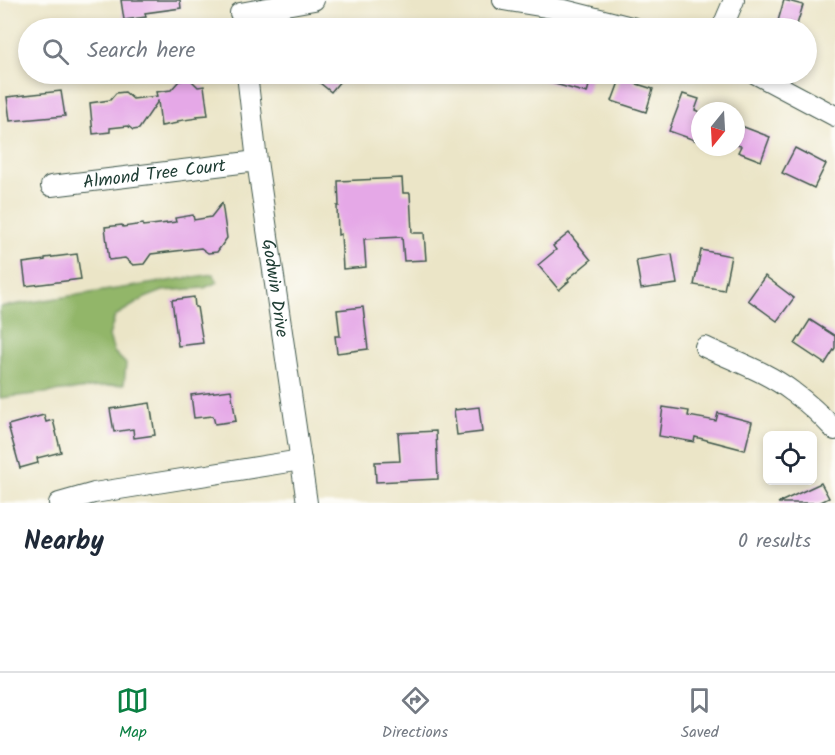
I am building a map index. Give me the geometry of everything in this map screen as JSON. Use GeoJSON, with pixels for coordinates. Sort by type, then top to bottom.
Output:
{"type":"FeatureCollection","features":[{"type":"Feature","properties":{"kind":"street"},"geometry":{"type":"LineString","coordinates":[[240,14],[314,0]]}},
{"type":"Feature","properties":{"kind":"street"},"geometry":{"type":"LineString","coordinates":[[503,0],[564,10],[596,18]]}},
{"type":"Feature","properties":{"kind":"street"},"geometry":{"type":"LineString","coordinates":[[726,18],[734,0]]}},
{"type":"Feature","properties":{"kind":"street","name":"Godwin Drive"},"geometry":{"type":"LineString","coordinates":[[248,84],[257,161],[307,503]]}},
{"type":"Feature","properties":{"kind":"street"},"geometry":{"type":"LineString","coordinates":[[775,84],[835,116]]}},
{"type":"Feature","properties":{"kind":"street","name":"Almond Tree Court"},"geometry":{"type":"LineString","coordinates":[[51,186],[257,161]]}},
{"type":"Feature","properties":{"kind":"street"},"geometry":{"type":"LineString","coordinates":[[705,347],[765,374],[792,391],[817,411],[835,430]]}},
{"type":"Feature","properties":{"kind":"street"},"geometry":{"type":"LineString","coordinates":[[59,503],[111,489],[301,460]]}},
{"type":"Feature","properties":{"kind":"green space"},"geometry":{"type":"Polygon","coordinates":[[[213,274],[218,282],[204,288],[163,291],[145,298],[115,316],[109,336],[114,352],[126,364],[124,384],[0,398],[0,307],[213,274]]]}},
{"type":"Feature","properties":{"kind":"building"},"geometry":{"type":"Polygon","coordinates":[[[121,0],[180,0],[181,8],[145,13],[146,17],[124,18],[121,0]]]}},
{"type":"Feature","properties":{"kind":"building"},"geometry":{"type":"Polygon","coordinates":[[[784,0],[803,5],[799,18],[779,18],[784,0]]]}},
{"type":"Feature","properties":{"kind":"building"},"geometry":{"type":"Polygon","coordinates":[[[176,84],[204,86],[208,115],[161,126],[158,101],[139,129],[133,130],[128,126],[110,128],[110,132],[93,134],[90,103],[110,100],[116,93],[125,92],[133,99],[157,96],[156,92],[171,90],[176,84]]]}},
{"type":"Feature","properties":{"kind":"building"},"geometry":{"type":"Polygon","coordinates":[[[321,84],[338,84],[331,92],[321,84]]]}},
{"type":"Feature","properties":{"kind":"building"},"geometry":{"type":"Polygon","coordinates":[[[555,84],[589,84],[587,93],[555,84]]]}},
{"type":"Feature","properties":{"kind":"building"},"geometry":{"type":"Polygon","coordinates":[[[618,84],[637,84],[653,89],[646,112],[612,101],[618,84]]]}},
{"type":"Feature","properties":{"kind":"building"},"geometry":{"type":"Polygon","coordinates":[[[61,91],[65,116],[10,121],[7,97],[61,91]]]}},
{"type":"Feature","properties":{"kind":"building"},"geometry":{"type":"Polygon","coordinates":[[[683,94],[699,99],[698,102],[691,102],[691,139],[669,131],[683,94]]]}},
{"type":"Feature","properties":{"kind":"building"},"geometry":{"type":"Polygon","coordinates":[[[745,127],[770,137],[761,161],[745,155],[745,127]]]}},
{"type":"Feature","properties":{"kind":"building"},"geometry":{"type":"Polygon","coordinates":[[[795,148],[826,164],[814,188],[782,173],[795,148]]]}},
{"type":"Feature","properties":{"kind":"building"},"geometry":{"type":"Polygon","coordinates":[[[402,178],[403,193],[410,193],[412,233],[424,233],[426,260],[404,261],[402,237],[364,239],[366,267],[343,269],[341,234],[338,235],[338,181],[402,178]]]}},
{"type":"Feature","properties":{"kind":"building"},"geometry":{"type":"Polygon","coordinates":[[[222,203],[227,238],[217,252],[208,253],[201,248],[151,254],[144,264],[133,265],[125,258],[109,260],[105,227],[176,222],[175,218],[193,215],[194,220],[211,217],[222,203]]]}},
{"type":"Feature","properties":{"kind":"building"},"geometry":{"type":"Polygon","coordinates":[[[569,233],[591,260],[568,279],[569,281],[559,290],[538,265],[556,250],[553,246],[569,233]]]}},
{"type":"Feature","properties":{"kind":"building"},"geometry":{"type":"Polygon","coordinates":[[[701,250],[731,256],[724,290],[694,285],[701,250]]]}},
{"type":"Feature","properties":{"kind":"building"},"geometry":{"type":"Polygon","coordinates":[[[77,254],[81,279],[26,286],[23,263],[77,254]]]}},
{"type":"Feature","properties":{"kind":"building"},"geometry":{"type":"Polygon","coordinates":[[[672,254],[677,284],[641,289],[636,260],[672,254]]]}},
{"type":"Feature","properties":{"kind":"building"},"geometry":{"type":"Polygon","coordinates":[[[765,276],[794,298],[777,321],[748,300],[765,276]]]}},
{"type":"Feature","properties":{"kind":"building"},"geometry":{"type":"Polygon","coordinates":[[[194,297],[203,343],[178,346],[172,300],[194,297]]]}},
{"type":"Feature","properties":{"kind":"building"},"geometry":{"type":"Polygon","coordinates":[[[363,307],[368,349],[337,353],[335,336],[340,336],[337,310],[363,307]]]}},
{"type":"Feature","properties":{"kind":"building"},"geometry":{"type":"Polygon","coordinates":[[[810,320],[835,336],[835,348],[825,364],[795,344],[810,320]]]}},
{"type":"Feature","properties":{"kind":"building"},"geometry":{"type":"Polygon","coordinates":[[[231,390],[236,421],[215,424],[213,416],[194,418],[191,395],[231,390]]]}},
{"type":"Feature","properties":{"kind":"building"},"geometry":{"type":"Polygon","coordinates":[[[150,403],[155,435],[134,438],[133,429],[114,432],[110,409],[150,403]]]}},
{"type":"Feature","properties":{"kind":"building"},"geometry":{"type":"Polygon","coordinates":[[[479,407],[482,432],[457,435],[454,410],[479,407]]]}},
{"type":"Feature","properties":{"kind":"building"},"geometry":{"type":"Polygon","coordinates":[[[663,407],[689,411],[688,416],[716,421],[718,413],[752,422],[745,450],[695,437],[694,442],[659,436],[663,407]]]}},
{"type":"Feature","properties":{"kind":"building"},"geometry":{"type":"Polygon","coordinates":[[[44,415],[46,422],[53,420],[61,452],[37,458],[38,463],[20,468],[8,425],[44,415]]]}},
{"type":"Feature","properties":{"kind":"building"},"geometry":{"type":"Polygon","coordinates":[[[436,431],[438,479],[376,482],[375,462],[400,461],[398,433],[436,431]]]}},
{"type":"Feature","properties":{"kind":"building"},"geometry":{"type":"Polygon","coordinates":[[[821,483],[829,498],[819,503],[778,503],[817,485],[821,483]]]}}]}
